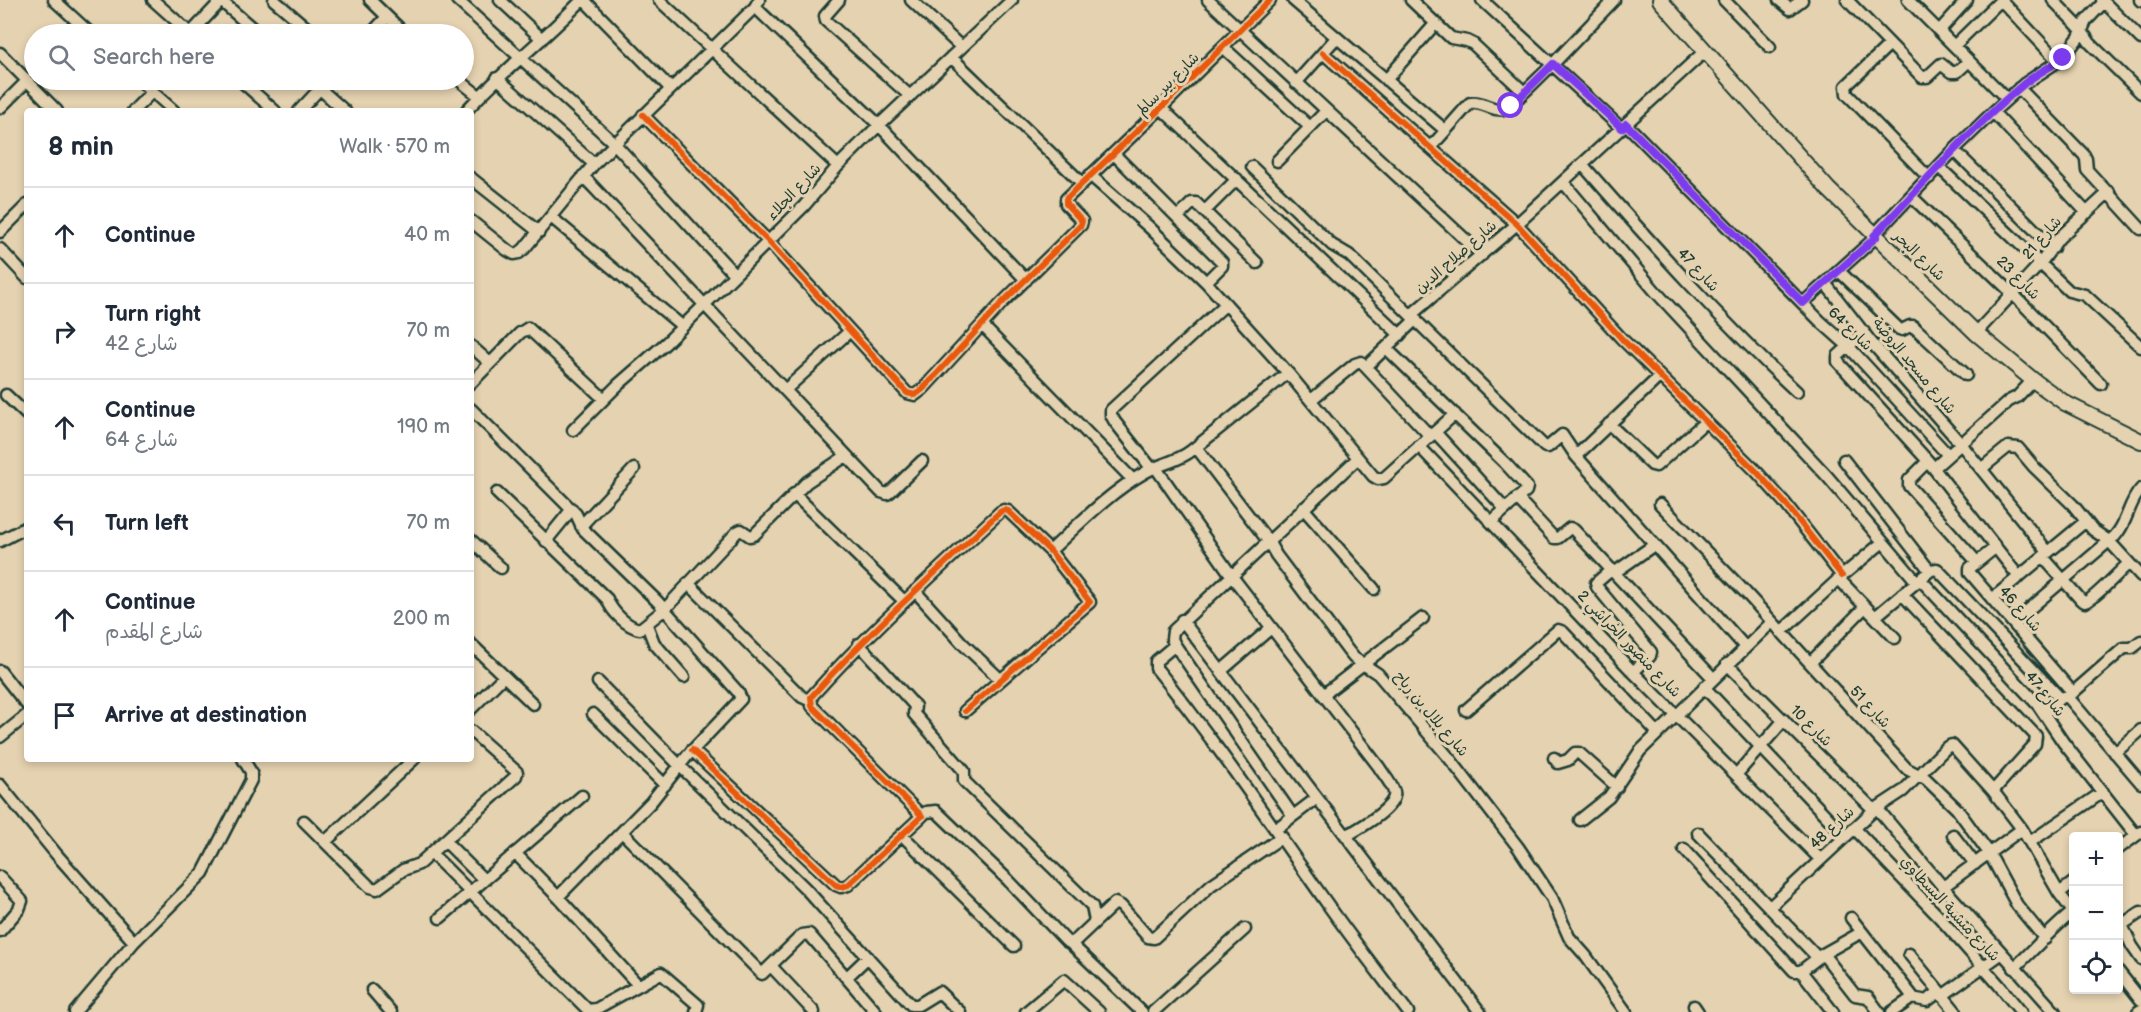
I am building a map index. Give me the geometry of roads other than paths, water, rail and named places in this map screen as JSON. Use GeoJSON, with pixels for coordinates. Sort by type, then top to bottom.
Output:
{"type":"FeatureCollection","features":[{"type":"Feature","properties":{"kind":"street"},"geometry":{"type":"LineString","coordinates":[[54,0],[80,24]]}},
{"type":"Feature","properties":{"kind":"street"},"geometry":{"type":"LineString","coordinates":[[153,0],[179,24]]}},
{"type":"Feature","properties":{"kind":"street"},"geometry":{"type":"LineString","coordinates":[[199,24],[221,0],[248,24]]}},
{"type":"Feature","properties":{"kind":"street"},"geometry":{"type":"LineString","coordinates":[[274,0],[302,24]]}},
{"type":"Feature","properties":{"kind":"street"},"geometry":{"type":"LineString","coordinates":[[370,0],[393,24]]}},
{"type":"Feature","properties":{"kind":"street"},"geometry":{"type":"LineString","coordinates":[[457,0],[614,143],[734,274]]}},
{"type":"Feature","properties":{"kind":"street"},"geometry":{"type":"LineString","coordinates":[[500,0],[542,39]]}},
{"type":"Feature","properties":{"kind":"street"},"geometry":{"type":"LineString","coordinates":[[660,0],[838,166]]}},
{"type":"Feature","properties":{"kind":"street"},"geometry":{"type":"LineString","coordinates":[[839,0],[825,16],[826,21],[910,96]]}},
{"type":"Feature","properties":{"kind":"street"},"geometry":{"type":"LineString","coordinates":[[911,0],[961,47]]}},
{"type":"Feature","properties":{"kind":"street","name":"شارع الجلاء"},"geometry":{"type":"LineString","coordinates":[[573,430],[804,206],[838,166],[879,125],[1012,0]]}},
{"type":"Feature","properties":{"kind":"street"},"geometry":{"type":"LineString","coordinates":[[1208,0],[1482,255]]}},
{"type":"Feature","properties":{"kind":"street","name":"شارع بير سالم"},"geometry":{"type":"LineString","coordinates":[[1026,280],[1081,225],[1082,221],[1065,201],[1270,0]]}},
{"type":"Feature","properties":{"kind":"street"},"geometry":{"type":"LineString","coordinates":[[1293,0],[1445,130]]}},
{"type":"Feature","properties":{"kind":"street"},"geometry":{"type":"LineString","coordinates":[[1411,0],[1451,38],[1473,44],[1524,92]]}},
{"type":"Feature","properties":{"kind":"street","name":"شارع 64"},"geometry":{"type":"LineString","coordinates":[[1482,0],[1624,126],[1848,346],[1948,455]]}},
{"type":"Feature","properties":{"kind":"street"},"geometry":{"type":"LineString","coordinates":[[1431,147],[1473,102],[1502,111],[1511,106],[1614,0]]}},
{"type":"Feature","properties":{"kind":"street","name":"شارع البحر"},"geometry":{"type":"LineString","coordinates":[[1660,0],[1806,165],[1875,236],[1977,333],[2033,380],[2075,409],[2141,441]]}},
{"type":"Feature","properties":{"kind":"street"},"geometry":{"type":"LineString","coordinates":[[1724,0],[1770,47]]}},
{"type":"Feature","properties":{"kind":"street"},"geometry":{"type":"LineString","coordinates":[[1779,0],[1790,9],[1802,0]]}},
{"type":"Feature","properties":{"kind":"street"},"geometry":{"type":"LineString","coordinates":[[1847,0],[1922,76],[1927,77],[1941,64],[1951,72],[1957,72],[1969,61]]}},
{"type":"Feature","properties":{"kind":"street"},"geometry":{"type":"LineString","coordinates":[[1908,0],[2007,99]]}},
{"type":"Feature","properties":{"kind":"street"},"geometry":{"type":"LineString","coordinates":[[1939,31],[1967,0]]}},
{"type":"Feature","properties":{"kind":"street"},"geometry":{"type":"LineString","coordinates":[[1954,46],[2001,0],[2058,61]]}},
{"type":"Feature","properties":{"kind":"street"},"geometry":{"type":"LineString","coordinates":[[2054,0],[2090,43],[2141,93]]}},
{"type":"Feature","properties":{"kind":"street"},"geometry":{"type":"LineString","coordinates":[[469,108],[519,57],[542,39],[581,1],[670,88]]}},
{"type":"Feature","properties":{"kind":"street"},"geometry":{"type":"LineString","coordinates":[[1803,303],[1875,236],[1954,150],[1993,112],[2019,88],[2058,61],[2072,48],[2086,21],[2103,1],[2141,39]]}},
{"type":"Feature","properties":{"kind":"street"},"geometry":{"type":"LineString","coordinates":[[474,223],[514,254],[524,249],[594,164],[643,114],[757,3],[879,125],[1026,280],[923,389],[911,395],[768,241],[643,114]]}},
{"type":"Feature","properties":{"kind":"street"},"geometry":{"type":"LineString","coordinates":[[380,24],[386,18]]}},
{"type":"Feature","properties":{"kind":"street"},"geometry":{"type":"LineString","coordinates":[[1386,80],[1436,24]]}},
{"type":"Feature","properties":{"kind":"street"},"geometry":{"type":"LineString","coordinates":[[1296,83],[1336,38]]}},
{"type":"Feature","properties":{"kind":"street"},"geometry":{"type":"LineString","coordinates":[[1890,44],[1846,86],[1847,94],[1929,177]]}},
{"type":"Feature","properties":{"kind":"street"},"geometry":{"type":"LineString","coordinates":[[1223,47],[1310,127]]}},
{"type":"Feature","properties":{"kind":"street","name":"شارع صلاح الدين"},"geometry":{"type":"LineString","coordinates":[[1366,367],[1400,335],[1414,317],[1705,51]]}},
{"type":"Feature","properties":{"kind":"street"},"geometry":{"type":"LineString","coordinates":[[0,53],[24,78]]}},
{"type":"Feature","properties":{"kind":"street"},"geometry":{"type":"LineString","coordinates":[[1323,53],[1518,224],[1622,339],[1784,502],[1840,578],[1895,638]]}},
{"type":"Feature","properties":{"kind":"street"},"geometry":{"type":"LineString","coordinates":[[951,57],[1082,183]]}},
{"type":"Feature","properties":{"kind":"street"},"geometry":{"type":"LineString","coordinates":[[497,78],[594,164]]}},
{"type":"Feature","properties":{"kind":"street"},"geometry":{"type":"LineString","coordinates":[[0,108],[24,84]]}},
{"type":"Feature","properties":{"kind":"street"},"geometry":{"type":"LineString","coordinates":[[2019,88],[2085,156],[2087,170],[2140,226]]}},
{"type":"Feature","properties":{"kind":"street"},"geometry":{"type":"LineString","coordinates":[[36,90],[54,108]]}},
{"type":"Feature","properties":{"kind":"street"},"geometry":{"type":"LineString","coordinates":[[251,90],[272,108]]}},
{"type":"Feature","properties":{"kind":"street"},"geometry":{"type":"LineString","coordinates":[[302,108],[318,90]]}},
{"type":"Feature","properties":{"kind":"street"},"geometry":{"type":"LineString","coordinates":[[322,90],[342,108]]}},
{"type":"Feature","properties":{"kind":"street"},"geometry":{"type":"LineString","coordinates":[[472,90],[479,96]]}},
{"type":"Feature","properties":{"kind":"street"},"geometry":{"type":"LineString","coordinates":[[136,108],[152,92],[171,108]]}},
{"type":"Feature","properties":{"kind":"street"},"geometry":{"type":"LineString","coordinates":[[1161,108],[1400,335]]}},
{"type":"Feature","properties":{"kind":"street"},"geometry":{"type":"LineString","coordinates":[[1277,161],[1326,111]]}},
{"type":"Feature","properties":{"kind":"street"},"geometry":{"type":"LineString","coordinates":[[1993,112],[2087,213]]}},
{"type":"Feature","properties":{"kind":"street"},"geometry":{"type":"LineString","coordinates":[[1954,150],[2053,248]]}},
{"type":"Feature","properties":{"kind":"street"},"geometry":{"type":"LineString","coordinates":[[1114,154],[1222,262],[1222,266],[1206,282]]}},
{"type":"Feature","properties":{"kind":"street","name":"شارع 47"},"geometry":{"type":"LineString","coordinates":[[1582,164],[1643,234],[1761,359],[1797,392]]}},
{"type":"Feature","properties":{"kind":"street"},"geometry":{"type":"LineString","coordinates":[[1252,167],[1332,245],[1347,252],[1545,447],[1562,435],[1576,456],[1745,647]]}},
{"type":"Feature","properties":{"kind":"street"},"geometry":{"type":"LineString","coordinates":[[1939,167],[2069,291],[2085,295],[2141,347]]}},
{"type":"Feature","properties":{"kind":"street"},"geometry":{"type":"LineString","coordinates":[[1090,175],[1206,282],[1288,373],[1373,476],[1381,479],[1455,414]]}},
{"type":"Feature","properties":{"kind":"street"},"geometry":{"type":"LineString","coordinates":[[583,176],[881,492],[887,494],[922,461]]}},
{"type":"Feature","properties":{"kind":"street"},"geometry":{"type":"LineString","coordinates":[[1205,211],[1237,179]]}},
{"type":"Feature","properties":{"kind":"street"},"geometry":{"type":"LineString","coordinates":[[474,180],[539,232]]}},
{"type":"Feature","properties":{"kind":"street","name":"شارع 47"},"geometry":{"type":"LineString","coordinates":[[1563,182],[1655,291],[1827,476],[1918,581],[2026,691],[2063,742],[2139,834]]}},
{"type":"Feature","properties":{"kind":"street","name":"شارع 21"},"geometry":{"type":"LineString","coordinates":[[1977,333],[2040,264],[2059,238],[2109,192]]}},
{"type":"Feature","properties":{"kind":"street","name":"شارع 23"},"geometry":{"type":"LineString","coordinates":[[1911,196],[2013,294],[2101,384]]}},
{"type":"Feature","properties":{"kind":"street"},"geometry":{"type":"LineString","coordinates":[[1178,218],[1194,202],[1257,263]]}},
{"type":"Feature","properties":{"kind":"street"},"geometry":{"type":"LineString","coordinates":[[0,232],[24,208]]}},
{"type":"Feature","properties":{"kind":"street"},"geometry":{"type":"LineString","coordinates":[[552,217],[682,326]]}},
{"type":"Feature","properties":{"kind":"street"},"geometry":{"type":"LineString","coordinates":[[0,249],[24,275]]}},
{"type":"Feature","properties":{"kind":"street"},"geometry":{"type":"LineString","coordinates":[[1839,271],[1899,329],[1913,326],[1966,375]]}},
{"type":"Feature","properties":{"kind":"street","name":"شارع مسجد الروضة"},"geometry":{"type":"LineString","coordinates":[[1825,283],[1864,332],[1961,444],[2082,602],[2088,602],[2129,562]]}},
{"type":"Feature","properties":{"kind":"street"},"geometry":{"type":"LineString","coordinates":[[1226,304],[1111,411],[1111,414],[1115,422],[1154,468],[1271,628],[1379,767],[1394,791],[1394,799],[1386,810],[1346,837]]}},
{"type":"Feature","properties":{"kind":"street"},"geometry":{"type":"LineString","coordinates":[[982,325],[1133,480]]}},
{"type":"Feature","properties":{"kind":"street"},"geometry":{"type":"LineString","coordinates":[[474,380],[523,329],[530,328],[604,399]]}},
{"type":"Feature","properties":{"kind":"street"},"geometry":{"type":"LineString","coordinates":[[784,390],[850,331]]}},
{"type":"Feature","properties":{"kind":"street"},"geometry":{"type":"LineString","coordinates":[[1864,332],[1838,356],[1838,362],[1931,464],[2019,577]]}},
{"type":"Feature","properties":{"kind":"street"},"geometry":{"type":"LineString","coordinates":[[1386,348],[1526,485],[1527,490],[1491,522]]}},
{"type":"Feature","properties":{"kind":"street"},"geometry":{"type":"LineString","coordinates":[[474,349],[490,363]]}},
{"type":"Feature","properties":{"kind":"street"},"geometry":{"type":"LineString","coordinates":[[1311,400],[1355,364],[1361,362],[1505,509]]}},
{"type":"Feature","properties":{"kind":"street"},"geometry":{"type":"LineString","coordinates":[[1050,551],[1097,508],[1133,480],[1154,468],[1181,458],[1288,373]]}},
{"type":"Feature","properties":{"kind":"street"},"geometry":{"type":"LineString","coordinates":[[1576,456],[1659,377]]}},
{"type":"Feature","properties":{"kind":"street"},"geometry":{"type":"LineString","coordinates":[[1996,547],[1977,562],[1909,486],[1909,480],[1948,455],[2009,401],[2017,397],[2033,380]]}},
{"type":"Feature","properties":{"kind":"street"},"geometry":{"type":"LineString","coordinates":[[6,394],[24,412]]}},
{"type":"Feature","properties":{"kind":"street"},"geometry":{"type":"LineString","coordinates":[[474,412],[572,509],[581,526],[664,609],[738,692],[741,699],[692,750],[622,832],[558,897]]}},
{"type":"Feature","properties":{"kind":"street"},"geometry":{"type":"LineString","coordinates":[[1609,424],[1652,465],[1656,466],[1705,422]]}},
{"type":"Feature","properties":{"kind":"street","name":"شارع منصور الخراشي 2"},"geometry":{"type":"LineString","coordinates":[[1419,446],[1633,672],[1820,860]]}},
{"type":"Feature","properties":{"kind":"street","name":"شارع بلال بن رباح"},"geometry":{"type":"LineString","coordinates":[[1196,447],[1349,652],[1378,674],[1518,847],[1551,898],[1569,937],[1623,1008]]}},
{"type":"Feature","properties":{"kind":"street"},"geometry":{"type":"LineString","coordinates":[[1981,469],[2008,447],[2018,448],[2093,530],[2109,541],[2141,576]]}},
{"type":"Feature","properties":{"kind":"street"},"geometry":{"type":"LineString","coordinates":[[497,494],[607,599],[611,609],[633,628],[640,629],[664,609],[737,532],[741,530],[754,536],[807,482],[846,456]]}},
{"type":"Feature","properties":{"kind":"street"},"geometry":{"type":"LineString","coordinates":[[1293,816],[1172,639],[1173,631],[1182,620],[1358,458]]}},
{"type":"Feature","properties":{"kind":"street"},"geometry":{"type":"LineString","coordinates":[[1844,460],[1933,570]]}},
{"type":"Feature","properties":{"kind":"street"},"geometry":{"type":"LineString","coordinates":[[581,526],[634,469]]}},
{"type":"Feature","properties":{"kind":"street"},"geometry":{"type":"LineString","coordinates":[[2013,623],[2109,541],[2125,524],[2131,501],[2141,489]]}},
{"type":"Feature","properties":{"kind":"street"},"geometry":{"type":"LineString","coordinates":[[794,494],[904,601]]}},
{"type":"Feature","properties":{"kind":"street"},"geometry":{"type":"LineString","coordinates":[[1517,498],[1554,538],[1572,529],[1713,678]]}},
{"type":"Feature","properties":{"kind":"street","name":"شارع 51"},"geometry":{"type":"LineString","coordinates":[[1660,504],[1907,769],[1926,779],[1957,809],[1989,853],[2017,905],[2045,939]]}},
{"type":"Feature","properties":{"kind":"street"},"geometry":{"type":"LineString","coordinates":[[1303,508],[1374,589]]}},
{"type":"Feature","properties":{"kind":"street"},"geometry":{"type":"LineString","coordinates":[[546,540],[572,509]]}},
{"type":"Feature","properties":{"kind":"street"},"geometry":{"type":"LineString","coordinates":[[811,701],[811,697],[859,644],[1004,510],[1012,513],[1050,551],[1090,602],[965,711]]}},
{"type":"Feature","properties":{"kind":"street"},"geometry":{"type":"LineString","coordinates":[[1992,599],[2086,521]]}},
{"type":"Feature","properties":{"kind":"street"},"geometry":{"type":"LineString","coordinates":[[2,536],[24,527]]}},
{"type":"Feature","properties":{"kind":"street"},"geometry":{"type":"LineString","coordinates":[[1781,632],[1883,542]]}},
{"type":"Feature","properties":{"kind":"street"},"geometry":{"type":"LineString","coordinates":[[474,543],[501,568]]}},
{"type":"Feature","properties":{"kind":"street"},"geometry":{"type":"LineString","coordinates":[[1633,672],[1650,656],[1651,652],[1597,587],[1598,580],[1654,545]]}},
{"type":"Feature","properties":{"kind":"street","name":"شارع 46"},"geometry":{"type":"LineString","coordinates":[[1977,562],[1971,568],[1970,573],[2013,623],[2067,696]]}},
{"type":"Feature","properties":{"kind":"street"},"geometry":{"type":"LineString","coordinates":[[1875,617],[1918,581],[1933,570],[1939,570],[2067,696],[2141,783]]}},
{"type":"Feature","properties":{"kind":"street"},"geometry":{"type":"LineString","coordinates":[[688,583],[802,697],[811,701],[816,710],[922,816]]}},
{"type":"Feature","properties":{"kind":"street"},"geometry":{"type":"LineString","coordinates":[[915,591],[963,644],[1000,679]]}},
{"type":"Feature","properties":{"kind":"street"},"geometry":{"type":"LineString","coordinates":[[1902,594],[2037,736],[2035,744],[1993,791],[2022,829],[2069,907]]}},
{"type":"Feature","properties":{"kind":"street"},"geometry":{"type":"LineString","coordinates":[[1810,663],[1865,607]]}},
{"type":"Feature","properties":{"kind":"street"},"geometry":{"type":"LineString","coordinates":[[1323,695],[1423,618]]}},
{"type":"Feature","properties":{"kind":"street"},"geometry":{"type":"LineString","coordinates":[[1182,620],[1480,1012]]}},
{"type":"Feature","properties":{"kind":"street"},"geometry":{"type":"LineString","coordinates":[[1580,820],[1603,803],[1617,787],[1640,751],[1772,622]]}},
{"type":"Feature","properties":{"kind":"street"},"geometry":{"type":"LineString","coordinates":[[647,625],[654,643],[684,677]]}},
{"type":"Feature","properties":{"kind":"street"},"geometry":{"type":"LineString","coordinates":[[1221,671],[1271,628]]}},
{"type":"Feature","properties":{"kind":"street"},"geometry":{"type":"LineString","coordinates":[[1466,710],[1558,630],[1563,632],[1658,733]]}},
{"type":"Feature","properties":{"kind":"street"},"geometry":{"type":"LineString","coordinates":[[2044,713],[2124,648],[2132,648],[2141,641]]}},
{"type":"Feature","properties":{"kind":"street"},"geometry":{"type":"LineString","coordinates":[[859,644],[915,706],[914,714],[964,771],[964,781],[1092,906],[1095,921]]}},
{"type":"Feature","properties":{"kind":"street"},"geometry":{"type":"LineString","coordinates":[[1176,645],[1156,662],[1156,668],[1195,718],[1279,833],[1326,903],[1408,1012]]}},
{"type":"Feature","properties":{"kind":"street"},"geometry":{"type":"LineString","coordinates":[[474,647],[533,704]]}},
{"type":"Feature","properties":{"kind":"street","name":"شارع 10"},"geometry":{"type":"LineString","coordinates":[[1727,664],[1876,809],[2001,954],[2055,1012]]}},
{"type":"Feature","properties":{"kind":"street"},"geometry":{"type":"LineString","coordinates":[[0,671],[24,701]]}},
{"type":"Feature","properties":{"kind":"street"},"geometry":{"type":"LineString","coordinates":[[474,706],[504,676]]}},
{"type":"Feature","properties":{"kind":"street"},"geometry":{"type":"LineString","coordinates":[[598,682],[805,888],[913,1006],[939,992],[960,1012]]}},
{"type":"Feature","properties":{"kind":"street"},"geometry":{"type":"LineString","coordinates":[[1704,687],[1845,836]]}},
{"type":"Feature","properties":{"kind":"street"},"geometry":{"type":"LineString","coordinates":[[593,714],[665,784]]}},
{"type":"Feature","properties":{"kind":"street"},"geometry":{"type":"LineString","coordinates":[[0,737],[24,717]]}},
{"type":"Feature","properties":{"kind":"street"},"geometry":{"type":"LineString","coordinates":[[1736,775],[1784,720]]}},
{"type":"Feature","properties":{"kind":"street"},"geometry":{"type":"LineString","coordinates":[[2115,753],[2141,730]]}},
{"type":"Feature","properties":{"kind":"street"},"geometry":{"type":"LineString","coordinates":[[304,821],[374,889],[403,870],[414,867],[517,774],[474,734]]}},
{"type":"Feature","properties":{"kind":"street","name":"شارع 48"},"geometry":{"type":"LineString","coordinates":[[1770,907],[1854,828],[1876,809],[1897,796],[1947,747],[1952,745],[1993,791]]}},
{"type":"Feature","properties":{"kind":"street"},"geometry":{"type":"LineString","coordinates":[[692,750],[839,887],[848,885],[926,812],[936,811],[1008,880],[1066,941],[1142,1012]]}},
{"type":"Feature","properties":{"kind":"street"},"geometry":{"type":"LineString","coordinates":[[1554,758],[1558,763],[1563,763],[1575,753],[1579,753],[1617,787]]}},
{"type":"Feature","properties":{"kind":"street"},"geometry":{"type":"LineString","coordinates":[[75,1012],[134,942],[197,881],[208,866],[251,780],[251,772],[245,762]]}},
{"type":"Feature","properties":{"kind":"street"},"geometry":{"type":"LineString","coordinates":[[325,842],[411,762]]}},
{"type":"Feature","properties":{"kind":"street"},"geometry":{"type":"LineString","coordinates":[[0,785],[57,855],[134,942]]}},
{"type":"Feature","properties":{"kind":"street"},"geometry":{"type":"LineString","coordinates":[[2030,842],[2103,792]]}},
{"type":"Feature","properties":{"kind":"street"},"geometry":{"type":"LineString","coordinates":[[440,918],[582,796]]}},
{"type":"Feature","properties":{"kind":"street"},"geometry":{"type":"LineString","coordinates":[[1070,943],[1110,907],[1118,904],[1148,937],[1154,938],[1211,885],[1279,833],[1293,816],[1317,798]]}},
{"type":"Feature","properties":{"kind":"street","name":"شارع منشية البسطاوي"},"geometry":{"type":"LineString","coordinates":[[1854,828],[1983,967],[2021,1012]]}},
{"type":"Feature","properties":{"kind":"street"},"geometry":{"type":"LineString","coordinates":[[1943,887],[2022,829]]}},
{"type":"Feature","properties":{"kind":"street"},"geometry":{"type":"LineString","coordinates":[[622,832],[762,974],[802,935],[811,935],[876,1012]]}},
{"type":"Feature","properties":{"kind":"street"},"geometry":{"type":"LineString","coordinates":[[1698,833],[1855,994],[1868,997],[1879,1012]]}},
{"type":"Feature","properties":{"kind":"street"},"geometry":{"type":"LineString","coordinates":[[2123,845],[2139,834]]}},
{"type":"Feature","properties":{"kind":"street"},"geometry":{"type":"LineString","coordinates":[[902,835],[1014,946]]}},
{"type":"Feature","properties":{"kind":"street"},"geometry":{"type":"LineString","coordinates":[[1953,835],[1975,864]]}},
{"type":"Feature","properties":{"kind":"street"},"geometry":{"type":"LineString","coordinates":[[445,841],[483,879]]}},
{"type":"Feature","properties":{"kind":"street"},"geometry":{"type":"LineString","coordinates":[[1684,849],[1794,971],[1801,971],[1820,956],[1862,932]]}},
{"type":"Feature","properties":{"kind":"street"},"geometry":{"type":"LineString","coordinates":[[431,853],[588,1010],[606,1008],[638,985],[658,973],[664,973],[698,1005],[696,1012]]}},
{"type":"Feature","properties":{"kind":"street"},"geometry":{"type":"LineString","coordinates":[[515,853],[638,985]]}},
{"type":"Feature","properties":{"kind":"street"},"geometry":{"type":"LineString","coordinates":[[0,877],[22,902],[19,909],[0,931]]}},
{"type":"Feature","properties":{"kind":"street"},"geometry":{"type":"LineString","coordinates":[[2059,893],[2069,885]]}},
{"type":"Feature","properties":{"kind":"street"},"geometry":{"type":"LineString","coordinates":[[2123,920],[2141,912]]}},
{"type":"Feature","properties":{"kind":"street"},"geometry":{"type":"LineString","coordinates":[[2014,968],[2045,939],[2050,930],[2069,915]]}},
{"type":"Feature","properties":{"kind":"street"},"geometry":{"type":"LineString","coordinates":[[1851,918],[1913,997],[1927,1001],[2001,954]]}},
{"type":"Feature","properties":{"kind":"street"},"geometry":{"type":"LineString","coordinates":[[2123,926],[2141,959]]}},
{"type":"Feature","properties":{"kind":"street"},"geometry":{"type":"LineString","coordinates":[[1153,1012],[1245,929]]}},
{"type":"Feature","properties":{"kind":"street"},"geometry":{"type":"LineString","coordinates":[[1909,954],[1956,1012]]}},
{"type":"Feature","properties":{"kind":"street"},"geometry":{"type":"LineString","coordinates":[[847,976],[868,957]]}},
{"type":"Feature","properties":{"kind":"street"},"geometry":{"type":"LineString","coordinates":[[771,966],[814,1012]]}},
{"type":"Feature","properties":{"kind":"street"},"geometry":{"type":"LineString","coordinates":[[1801,971],[1833,1012]]}},
{"type":"Feature","properties":{"kind":"street"},"geometry":{"type":"LineString","coordinates":[[2123,977],[2141,1000]]}},
{"type":"Feature","properties":{"kind":"street"},"geometry":{"type":"LineString","coordinates":[[1026,1012],[1064,980],[1099,1012]]}},
{"type":"Feature","properties":{"kind":"street"},"geometry":{"type":"LineString","coordinates":[[372,990],[391,1012]]}},
{"type":"Feature","properties":{"kind":"street"},"geometry":{"type":"LineString","coordinates":[[1892,1012],[1913,997]]}},
{"type":"Feature","properties":{"kind":"street"},"geometry":{"type":"LineString","coordinates":[[1611,1012],[1623,1008]]}}]}
